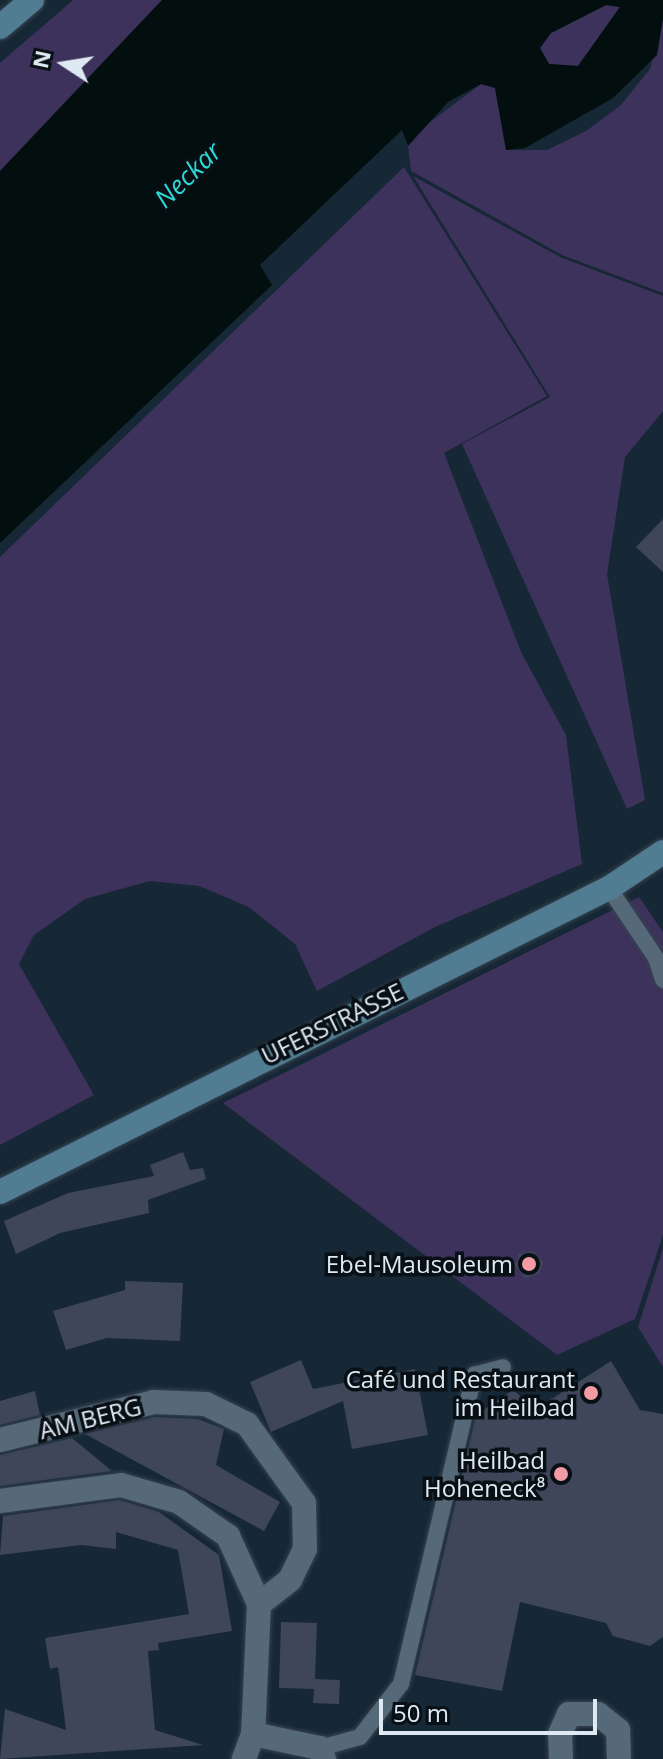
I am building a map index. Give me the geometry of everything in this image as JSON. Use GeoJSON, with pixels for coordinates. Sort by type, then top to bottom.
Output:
{"type":"FeatureCollection","features":[{"type":"Feature","properties":{"kind":"street"},"geometry":{"type":"LineString","coordinates":[[0,27],[32,0]]}},
{"type":"Feature","properties":{"kind":"street","name":"UFERSTRASSE"},"geometry":{"type":"LineString","coordinates":[[0,1192],[658,862]]}},
{"type":"Feature","properties":{"kind":"street","name":"AM BERG"},"geometry":{"type":"LineString","coordinates":[[0,1440],[153,1402],[206,1404],[247,1424],[304,1503],[305,1549],[290,1580],[259,1604]]}},
{"type":"Feature","properties":{"kind":"street"},"geometry":{"type":"LineString","coordinates":[[0,1501],[121,1485],[179,1502],[228,1536],[259,1604],[253,1734],[244,1759]]}},
{"type":"Feature","properties":{"kind":"street"},"geometry":{"type":"LineString","coordinates":[[561,1759],[560,1734],[569,1714],[598,1714],[618,1730],[619,1759]]}},
{"type":"Feature","properties":{"kind":"street"},"geometry":{"type":"LineString","coordinates":[[253,1734],[322,1753]]}},
{"type":"Feature","properties":{"kind":"lane"},"geometry":{"type":"LineString","coordinates":[[609,888],[663,980]]}},
{"type":"Feature","properties":{"kind":"lane"},"geometry":{"type":"LineString","coordinates":[[322,1753],[360,1737],[401,1684],[474,1375],[503,1367]]}},
{"type":"Feature","properties":{"kind":"shaded area"},"geometry":{"type":"Polygon","coordinates":[[[73,0],[162,0],[0,171],[0,63],[73,0]]]}},
{"type":"Feature","properties":{"kind":"shaded area"},"geometry":{"type":"Polygon","coordinates":[[[606,5],[620,7],[578,66],[549,64],[540,48],[551,33],[606,5]]]}},
{"type":"Feature","properties":{"kind":"shaded area"},"geometry":{"type":"Polygon","coordinates":[[[663,18],[663,293],[562,255],[411,171],[408,146],[418,131],[481,84],[495,88],[506,150],[547,150],[586,131],[620,106],[650,69],[663,18]]]}},
{"type":"Feature","properties":{"kind":"shaded area"},"geometry":{"type":"Polygon","coordinates":[[[404,167],[547,396],[444,453],[521,652],[566,735],[582,864],[435,927],[317,991],[295,944],[249,907],[199,886],[150,881],[85,899],[34,935],[19,964],[94,1095],[0,1145],[0,557],[404,167]]]}},
{"type":"Feature","properties":{"kind":"shaded area"},"geometry":{"type":"Polygon","coordinates":[[[413,176],[560,257],[663,296],[663,411],[625,457],[607,574],[645,800],[627,809],[462,444],[550,397],[413,176]]]}},
{"type":"Feature","properties":{"kind":"shaded area"},"geometry":{"type":"Polygon","coordinates":[[[639,897],[663,932],[663,1235],[635,1319],[557,1355],[223,1103],[639,897]]]}},
{"type":"Feature","properties":{"kind":"shaded area"},"geometry":{"type":"Polygon","coordinates":[[[663,1248],[663,1367],[638,1327],[663,1248]]]}},
{"type":"Feature","properties":{"kind":"water","name":"Neckar"},"geometry":{"type":"Polygon","coordinates":[[[162,0],[663,0],[657,55],[613,98],[525,148],[506,150],[495,88],[481,84],[448,102],[408,146],[402,130],[260,265],[272,285],[0,543],[0,171],[162,0]],[[606,5],[551,33],[540,48],[549,64],[578,66],[620,7],[606,5]]]}},
{"type":"Feature","properties":{"kind":"building"},"geometry":{"type":"Polygon","coordinates":[[[663,519],[663,572],[636,547],[663,519]]]}},
{"type":"Feature","properties":{"kind":"building"},"geometry":{"type":"Polygon","coordinates":[[[183,1152],[190,1170],[203,1168],[206,1179],[148,1200],[149,1213],[60,1233],[16,1254],[4,1221],[68,1193],[154,1176],[150,1165],[183,1152]]]}},
{"type":"Feature","properties":{"kind":"building","name":"Ebel-Mausoleum"},"geometry":{"type":"Polygon","coordinates":[[[533,1251],[543,1262],[539,1274],[525,1278],[515,1266],[519,1254],[533,1251]]]}},
{"type":"Feature","properties":{"kind":"building"},"geometry":{"type":"Polygon","coordinates":[[[125,1281],[183,1283],[180,1341],[107,1338],[66,1350],[53,1311],[125,1290],[125,1281]]]}},
{"type":"Feature","properties":{"kind":"building"},"geometry":{"type":"Polygon","coordinates":[[[301,1360],[313,1389],[415,1369],[428,1435],[352,1449],[343,1401],[271,1432],[250,1382],[301,1360]]]}},
{"type":"Feature","properties":{"kind":"building","name":"Heilbad Hoheneck⁸"},"geometry":{"type":"Polygon","coordinates":[[[611,1361],[640,1410],[663,1414],[663,1637],[650,1646],[613,1636],[606,1623],[520,1602],[502,1691],[415,1675],[476,1415],[513,1390],[536,1409],[611,1361]]]}},
{"type":"Feature","properties":{"kind":"building"},"geometry":{"type":"Polygon","coordinates":[[[35,1391],[40,1415],[0,1425],[0,1401],[35,1391]]]}},
{"type":"Feature","properties":{"kind":"building"},"geometry":{"type":"Polygon","coordinates":[[[155,1417],[198,1419],[224,1429],[216,1465],[280,1502],[264,1531],[85,1434],[155,1417]]]}},
{"type":"Feature","properties":{"kind":"building"},"geometry":{"type":"Polygon","coordinates":[[[72,1438],[112,1471],[0,1486],[0,1455],[72,1438]]]}},
{"type":"Feature","properties":{"kind":"building"},"geometry":{"type":"Polygon","coordinates":[[[120,1500],[159,1512],[219,1555],[232,1631],[158,1643],[159,1650],[148,1651],[155,1730],[203,1745],[0,1759],[5,1709],[66,1730],[58,1667],[50,1669],[45,1638],[189,1614],[178,1550],[116,1532],[116,1549],[81,1545],[0,1555],[3,1516],[120,1500]]]}},
{"type":"Feature","properties":{"kind":"building"},"geometry":{"type":"Polygon","coordinates":[[[281,1622],[317,1623],[315,1679],[340,1680],[339,1704],[313,1703],[314,1689],[279,1688],[281,1622]]]}},
{"type":"Feature","properties":{"kind":"place","name":"Ebel-Mausoleum"},"geometry":{"type":"Point","coordinates":[529,1264]}},
{"type":"Feature","properties":{"kind":"place","name":"Café und Restaurant im Heilbad"},"geometry":{"type":"Point","coordinates":[591,1393]}},
{"type":"Feature","properties":{"kind":"place","name":"Heilbad Hoheneck⁸"},"geometry":{"type":"Point","coordinates":[561,1474]}}]}
